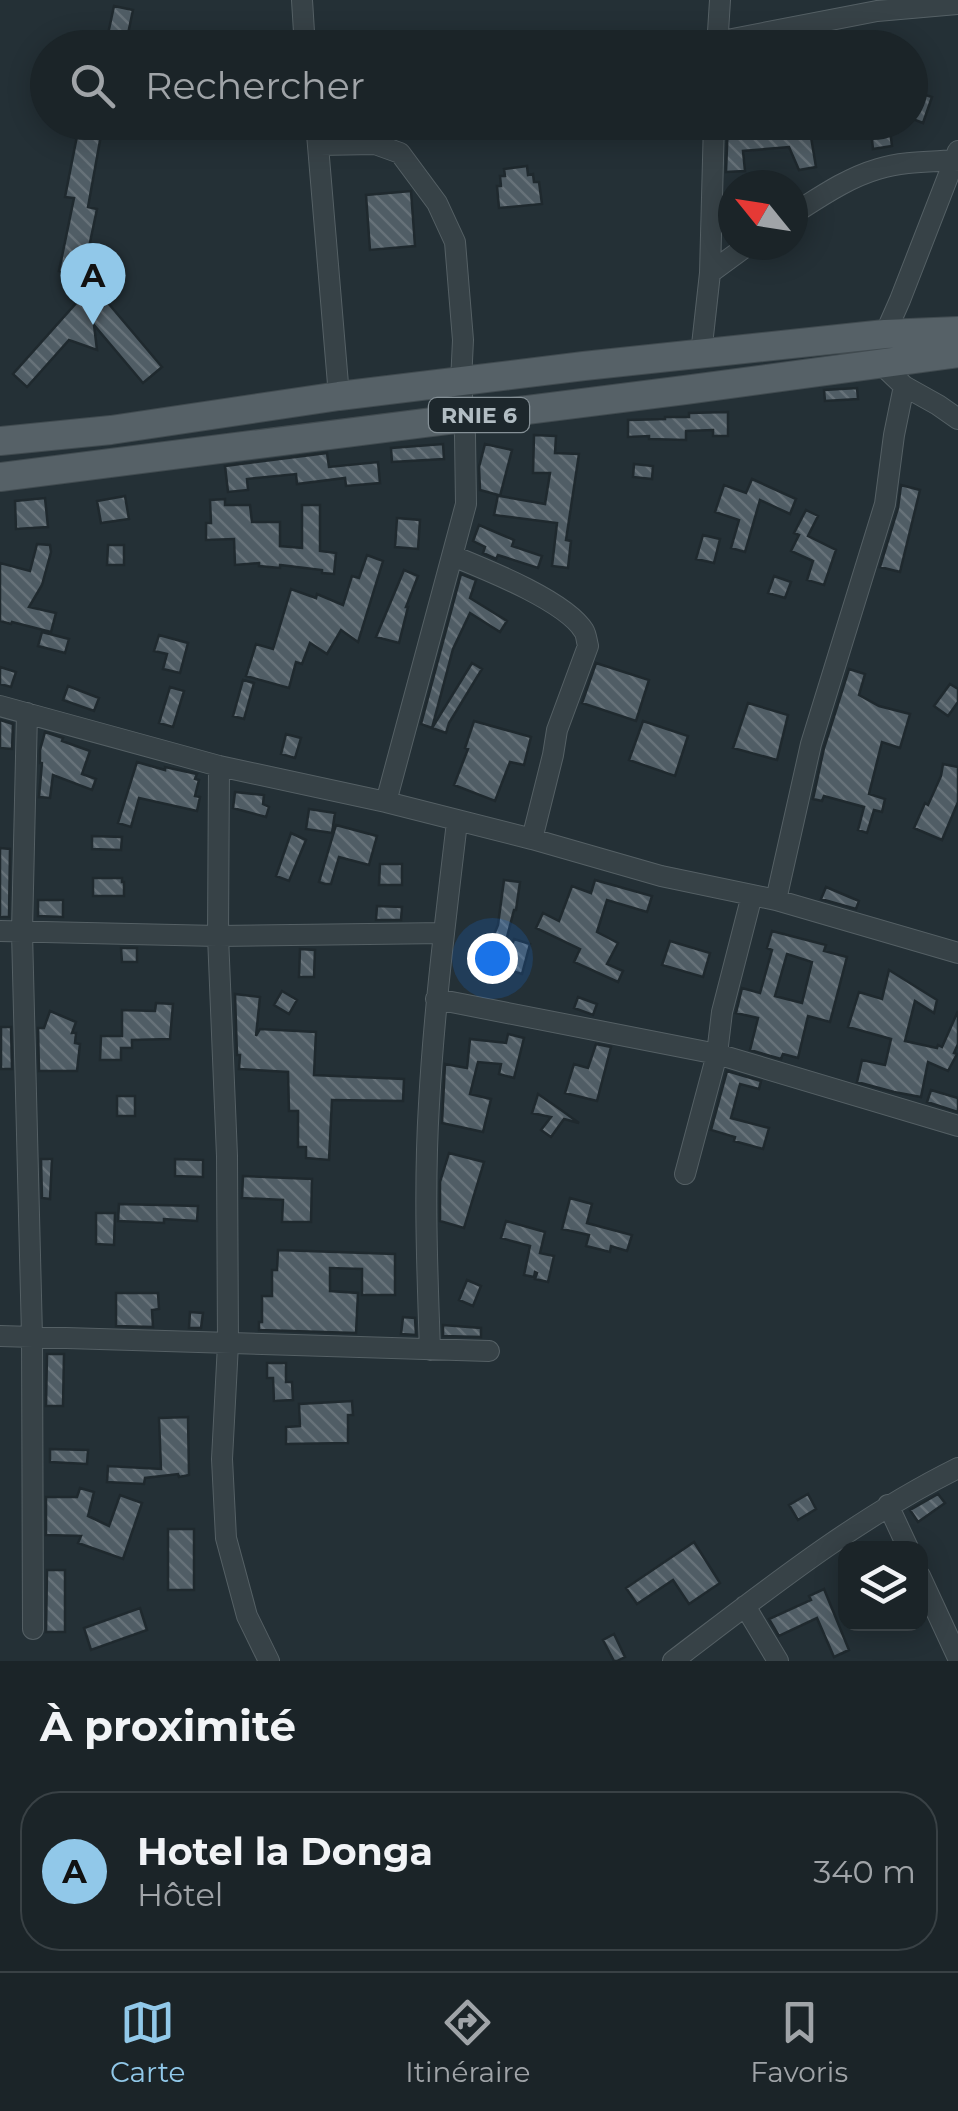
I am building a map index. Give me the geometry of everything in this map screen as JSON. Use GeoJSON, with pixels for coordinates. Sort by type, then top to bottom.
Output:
{"type":"FeatureCollection","features":[{"type":"Feature","properties":{"kind":"main road","name":"RNIE 6"},"geometry":{"type":"LineString","coordinates":[[0,442],[584,366],[885,334],[958,332]]}},
{"type":"Feature","properties":{"kind":"main road"},"geometry":{"type":"LineString","coordinates":[[791,343],[794,374]]}},
{"type":"Feature","properties":{"kind":"main road","name":"RNIE 6"},"geometry":{"type":"LineString","coordinates":[[0,477],[958,353]]}},
{"type":"Feature","properties":{"kind":"main road"},"geometry":{"type":"LineString","coordinates":[[111,430],[113,462]]}},
{"type":"Feature","properties":{"kind":"street"},"geometry":{"type":"LineString","coordinates":[[302,0],[304,30]]}},
{"type":"Feature","properties":{"kind":"street"},"geometry":{"type":"LineString","coordinates":[[718,30],[720,0]]}},
{"type":"Feature","properties":{"kind":"street"},"geometry":{"type":"LineString","coordinates":[[769,30],[841,9],[876,11],[958,4]]}},
{"type":"Feature","properties":{"kind":"street"},"geometry":{"type":"LineString","coordinates":[[318,140],[339,396]]}},
{"type":"Feature","properties":{"kind":"street"},"geometry":{"type":"LineString","coordinates":[[702,354],[710,273],[714,140]]}},
{"type":"Feature","properties":{"kind":"street"},"geometry":{"type":"LineString","coordinates":[[319,145],[375,144],[400,153],[436,202],[455,242],[466,504],[386,802]]}},
{"type":"Feature","properties":{"kind":"street"},"geometry":{"type":"LineString","coordinates":[[808,205],[856,177],[880,168],[957,157],[885,334]]}},
{"type":"Feature","properties":{"kind":"street"},"geometry":{"type":"LineString","coordinates":[[710,273],[728,260]]}},
{"type":"Feature","properties":{"kind":"street"},"geometry":{"type":"LineString","coordinates":[[880,363],[904,386],[958,420]]}},
{"type":"Feature","properties":{"kind":"street"},"geometry":{"type":"LineString","coordinates":[[776,900],[811,744],[885,504],[904,386]]}},
{"type":"Feature","properties":{"kind":"street"},"geometry":{"type":"LineString","coordinates":[[453,556],[556,605],[585,632],[588,646],[557,730],[532,840]]}},
{"type":"Feature","properties":{"kind":"street"},"geometry":{"type":"LineString","coordinates":[[0,706],[218,766],[386,802],[661,876],[776,900],[958,953]]}},
{"type":"Feature","properties":{"kind":"street"},"geometry":{"type":"LineString","coordinates":[[27,713],[22,932],[32,1336],[34,1628]]}},
{"type":"Feature","properties":{"kind":"street"},"geometry":{"type":"LineString","coordinates":[[218,766],[218,936],[228,1156],[228,1344],[222,1459],[226,1538],[247,1616],[269,1661]]}},
{"type":"Feature","properties":{"kind":"street"},"geometry":{"type":"LineString","coordinates":[[430,1350],[428,1146],[436,999],[458,822]]}},
{"type":"Feature","properties":{"kind":"street"},"geometry":{"type":"LineString","coordinates":[[685,1174],[718,1054],[722,1012],[752,895]]}},
{"type":"Feature","properties":{"kind":"street"},"geometry":{"type":"LineString","coordinates":[[0,931],[218,936],[444,933]]}},
{"type":"Feature","properties":{"kind":"street"},"geometry":{"type":"LineString","coordinates":[[436,999],[718,1054],[958,1126]]}},
{"type":"Feature","properties":{"kind":"street"},"geometry":{"type":"LineString","coordinates":[[0,1336],[488,1350]]}},
{"type":"Feature","properties":{"kind":"street"},"geometry":{"type":"LineString","coordinates":[[673,1661],[888,1505],[958,1468]]}},
{"type":"Feature","properties":{"kind":"street"},"geometry":{"type":"LineString","coordinates":[[888,1505],[905,1541]]}},
{"type":"Feature","properties":{"kind":"street"},"geometry":{"type":"LineString","coordinates":[[928,1593],[958,1658]]}},
{"type":"Feature","properties":{"kind":"street"},"geometry":{"type":"LineString","coordinates":[[745,1606],[778,1661]]}},
{"type":"Feature","properties":{"kind":"building"},"geometry":{"type":"Polygon","coordinates":[[[114,6],[133,10],[129,30],[109,30],[114,6]]]}},
{"type":"Feature","properties":{"kind":"building"},"geometry":{"type":"Polygon","coordinates":[[[76,140],[100,140],[88,207],[97,209],[83,276],[59,271],[74,198],[65,197],[76,140]]]}},
{"type":"Feature","properties":{"kind":"building"},"geometry":{"type":"Polygon","coordinates":[[[727,140],[812,140],[816,167],[799,170],[789,147],[743,151],[745,170],[726,170],[727,140]]]}},
{"type":"Feature","properties":{"kind":"building"},"geometry":{"type":"Polygon","coordinates":[[[872,140],[891,140],[892,146],[873,149],[872,140]]]}},
{"type":"Feature","properties":{"kind":"building"},"geometry":{"type":"Polygon","coordinates":[[[527,166],[528,175],[533,174],[534,182],[539,182],[542,204],[499,208],[497,186],[501,186],[504,169],[527,166]]]}},
{"type":"Feature","properties":{"kind":"building"},"geometry":{"type":"Polygon","coordinates":[[[411,191],[415,246],[370,250],[366,195],[411,191]]]}},
{"type":"Feature","properties":{"kind":"building"},"geometry":{"type":"Polygon","coordinates":[[[103,297],[162,367],[143,383],[94,325],[97,350],[69,340],[27,387],[13,374],[79,300],[103,297]]]}},
{"type":"Feature","properties":{"kind":"building"},"geometry":{"type":"Polygon","coordinates":[[[857,388],[858,399],[825,401],[824,390],[857,388]]]}},
{"type":"Feature","properties":{"kind":"building"},"geometry":{"type":"Polygon","coordinates":[[[728,412],[728,436],[713,436],[713,430],[686,431],[686,440],[628,437],[628,420],[728,412]]]}},
{"type":"Feature","properties":{"kind":"building"},"geometry":{"type":"Polygon","coordinates":[[[534,435],[556,436],[555,453],[579,454],[566,540],[571,541],[568,568],[552,566],[557,523],[494,515],[498,495],[480,490],[479,467],[485,444],[512,450],[500,496],[545,504],[550,473],[533,473],[534,435]]]}},
{"type":"Feature","properties":{"kind":"building"},"geometry":{"type":"Polygon","coordinates":[[[443,444],[444,459],[392,462],[391,448],[443,444]]]}},
{"type":"Feature","properties":{"kind":"building"},"geometry":{"type":"Polygon","coordinates":[[[327,453],[329,467],[378,462],[380,483],[346,486],[345,478],[297,484],[296,474],[247,479],[248,490],[228,492],[225,466],[327,453]]]}},
{"type":"Feature","properties":{"kind":"building"},"geometry":{"type":"Polygon","coordinates":[[[634,464],[653,466],[652,479],[633,477],[634,464]]]}},
{"type":"Feature","properties":{"kind":"building"},"geometry":{"type":"Polygon","coordinates":[[[752,479],[796,499],[790,514],[760,500],[745,552],[731,548],[739,520],[715,512],[724,485],[746,493],[752,479]]]}},
{"type":"Feature","properties":{"kind":"building"},"geometry":{"type":"Polygon","coordinates":[[[901,485],[920,490],[900,572],[880,567],[901,485]]]}},
{"type":"Feature","properties":{"kind":"building"},"geometry":{"type":"Polygon","coordinates":[[[125,496],[129,519],[101,523],[97,501],[125,496]]]}},
{"type":"Feature","properties":{"kind":"building"},"geometry":{"type":"Polygon","coordinates":[[[45,498],[48,527],[16,529],[15,501],[45,498]]]}},
{"type":"Feature","properties":{"kind":"building"},"geometry":{"type":"Polygon","coordinates":[[[225,499],[225,505],[250,505],[252,522],[280,522],[280,546],[302,548],[302,505],[320,505],[320,551],[336,553],[334,574],[259,563],[235,565],[234,539],[206,540],[206,523],[211,523],[210,500],[225,499]]]}},
{"type":"Feature","properties":{"kind":"building"},"geometry":{"type":"Polygon","coordinates":[[[806,510],[818,516],[808,536],[836,550],[824,585],[807,580],[813,561],[791,551],[799,535],[794,533],[806,510]]]}},
{"type":"Feature","properties":{"kind":"building"},"geometry":{"type":"Polygon","coordinates":[[[397,518],[420,520],[418,549],[395,547],[397,518]]]}},
{"type":"Feature","properties":{"kind":"building"},"geometry":{"type":"Polygon","coordinates":[[[479,525],[514,540],[512,546],[542,556],[538,568],[483,553],[485,547],[473,541],[479,525]]]}},
{"type":"Feature","properties":{"kind":"building"},"geometry":{"type":"Polygon","coordinates":[[[703,535],[720,539],[714,563],[696,559],[703,535]]]}},
{"type":"Feature","properties":{"kind":"building"},"geometry":{"type":"Polygon","coordinates":[[[37,544],[50,545],[51,552],[42,585],[29,607],[56,613],[51,632],[0,621],[0,563],[30,571],[37,544]]]}},
{"type":"Feature","properties":{"kind":"building"},"geometry":{"type":"Polygon","coordinates":[[[108,545],[124,545],[124,565],[107,565],[108,545]]]}},
{"type":"Feature","properties":{"kind":"building"},"geometry":{"type":"Polygon","coordinates":[[[367,555],[383,561],[358,642],[341,630],[327,654],[310,643],[302,664],[296,662],[289,688],[246,676],[256,644],[273,649],[291,589],[343,605],[352,576],[359,578],[367,555]]]}},
{"type":"Feature","properties":{"kind":"building"},"geometry":{"type":"Polygon","coordinates":[[[404,570],[418,576],[406,607],[399,643],[376,637],[404,570]]]}},
{"type":"Feature","properties":{"kind":"building"},"geometry":{"type":"Polygon","coordinates":[[[461,574],[476,580],[470,598],[507,621],[500,632],[470,613],[453,649],[432,728],[421,724],[461,574]]]}},
{"type":"Feature","properties":{"kind":"building"},"geometry":{"type":"Polygon","coordinates":[[[774,576],[791,582],[785,598],[768,593],[774,576]]]}},
{"type":"Feature","properties":{"kind":"building"},"geometry":{"type":"Polygon","coordinates":[[[42,632],[69,639],[65,653],[38,646],[42,632]]]}},
{"type":"Feature","properties":{"kind":"building"},"geometry":{"type":"Polygon","coordinates":[[[159,635],[188,643],[180,673],[163,669],[167,654],[154,651],[159,635]]]}},
{"type":"Feature","properties":{"kind":"building"},"geometry":{"type":"Polygon","coordinates":[[[472,663],[482,669],[446,733],[432,728],[472,663]]]}},
{"type":"Feature","properties":{"kind":"building"},"geometry":{"type":"Polygon","coordinates":[[[596,663],[649,680],[636,721],[582,703],[596,663]]]}},
{"type":"Feature","properties":{"kind":"building"},"geometry":{"type":"Polygon","coordinates":[[[0,667],[16,672],[11,687],[0,684],[0,667]]]}},
{"type":"Feature","properties":{"kind":"building"},"geometry":{"type":"Polygon","coordinates":[[[849,669],[865,674],[859,695],[879,706],[910,714],[900,748],[882,742],[869,794],[885,799],[882,812],[874,810],[867,833],[858,830],[864,807],[824,796],[822,801],[813,799],[824,748],[849,669]]]}},
{"type":"Feature","properties":{"kind":"building"},"geometry":{"type":"Polygon","coordinates":[[[243,680],[254,683],[244,719],[233,716],[243,680]]]}},
{"type":"Feature","properties":{"kind":"building"},"geometry":{"type":"Polygon","coordinates":[[[950,684],[958,689],[958,702],[948,716],[934,706],[950,684]]]}},
{"type":"Feature","properties":{"kind":"building"},"geometry":{"type":"Polygon","coordinates":[[[68,686],[99,698],[94,711],[63,700],[68,686]]]}},
{"type":"Feature","properties":{"kind":"building"},"geometry":{"type":"Polygon","coordinates":[[[170,687],[184,691],[173,727],[159,723],[170,687]]]}},
{"type":"Feature","properties":{"kind":"building"},"geometry":{"type":"Polygon","coordinates":[[[748,703],[788,715],[777,760],[733,748],[748,703]]]}},
{"type":"Feature","properties":{"kind":"building"},"geometry":{"type":"Polygon","coordinates":[[[0,720],[13,724],[12,749],[0,748],[0,720]]]}},
{"type":"Feature","properties":{"kind":"building"},"geometry":{"type":"Polygon","coordinates":[[[474,721],[531,737],[524,765],[510,762],[495,801],[454,785],[474,721]]]}},
{"type":"Feature","properties":{"kind":"building"},"geometry":{"type":"Polygon","coordinates":[[[643,721],[688,736],[675,776],[629,760],[643,721]]]}},
{"type":"Feature","properties":{"kind":"building"},"geometry":{"type":"Polygon","coordinates":[[[45,732],[90,751],[82,774],[96,779],[92,790],[53,775],[50,798],[39,797],[40,750],[45,732]]]}},
{"type":"Feature","properties":{"kind":"building"},"geometry":{"type":"Polygon","coordinates":[[[286,734],[301,738],[295,758],[281,754],[286,734]]]}},
{"type":"Feature","properties":{"kind":"building"},"geometry":{"type":"Polygon","coordinates":[[[137,762],[197,774],[197,811],[139,798],[131,827],[118,823],[137,762]]]}},
{"type":"Feature","properties":{"kind":"building"},"geometry":{"type":"Polygon","coordinates":[[[943,764],[958,767],[958,802],[942,840],[914,828],[925,803],[928,805],[943,764]]]}},
{"type":"Feature","properties":{"kind":"building"},"geometry":{"type":"Polygon","coordinates":[[[235,792],[264,795],[263,804],[269,807],[266,817],[233,808],[235,792]]]}},
{"type":"Feature","properties":{"kind":"building"},"geometry":{"type":"Polygon","coordinates":[[[309,809],[335,813],[332,833],[306,829],[309,809]]]}},
{"type":"Feature","properties":{"kind":"building"},"geometry":{"type":"Polygon","coordinates":[[[336,825],[377,836],[369,865],[339,857],[331,884],[325,884],[319,882],[336,825]]]}},
{"type":"Feature","properties":{"kind":"building"},"geometry":{"type":"Polygon","coordinates":[[[291,833],[306,840],[289,881],[276,876],[291,833]]]}},
{"type":"Feature","properties":{"kind":"building"},"geometry":{"type":"Polygon","coordinates":[[[92,836],[122,837],[121,850],[92,849],[92,836]]]}},
{"type":"Feature","properties":{"kind":"building"},"geometry":{"type":"Polygon","coordinates":[[[0,848],[10,849],[9,917],[0,917],[0,848]]]}},
{"type":"Feature","properties":{"kind":"building"},"geometry":{"type":"Polygon","coordinates":[[[380,864],[402,864],[402,885],[379,885],[380,864]]]}},
{"type":"Feature","properties":{"kind":"building"},"geometry":{"type":"Polygon","coordinates":[[[93,878],[122,878],[124,896],[93,896],[93,878]]]}},
{"type":"Feature","properties":{"kind":"building"},"geometry":{"type":"Polygon","coordinates":[[[504,880],[520,882],[506,941],[493,937],[504,880]]]}},
{"type":"Feature","properties":{"kind":"building"},"geometry":{"type":"Polygon","coordinates":[[[595,880],[652,896],[647,912],[607,900],[597,932],[618,943],[607,964],[623,971],[618,982],[574,962],[580,949],[536,928],[543,913],[559,921],[572,886],[591,893],[595,880]]]}},
{"type":"Feature","properties":{"kind":"building"},"geometry":{"type":"Polygon","coordinates":[[[826,887],[859,901],[856,909],[821,899],[826,887]]]}},
{"type":"Feature","properties":{"kind":"building"},"geometry":{"type":"Polygon","coordinates":[[[38,900],[63,900],[63,917],[38,916],[38,900]]]}},
{"type":"Feature","properties":{"kind":"building"},"geometry":{"type":"Polygon","coordinates":[[[377,906],[402,907],[401,920],[376,920],[377,906]]]}},
{"type":"Feature","properties":{"kind":"building"},"geometry":{"type":"Polygon","coordinates":[[[772,931],[826,945],[824,951],[847,957],[830,1022],[808,1016],[798,1058],[783,1054],[781,1059],[750,1050],[758,1018],[736,1013],[742,988],[760,993],[772,950],[767,948],[772,931]],[[787,954],[775,996],[802,1003],[812,962],[787,954]]]}},
{"type":"Feature","properties":{"kind":"building"},"geometry":{"type":"Polygon","coordinates":[[[514,939],[530,944],[522,974],[505,969],[514,939]]]}},
{"type":"Feature","properties":{"kind":"building"},"geometry":{"type":"Polygon","coordinates":[[[670,941],[710,953],[703,977],[662,965],[670,941]]]}},
{"type":"Feature","properties":{"kind":"building"},"geometry":{"type":"Polygon","coordinates":[[[121,948],[137,948],[137,962],[122,962],[121,948]]]}},
{"type":"Feature","properties":{"kind":"building"},"geometry":{"type":"Polygon","coordinates":[[[300,949],[315,950],[314,977],[299,977],[300,949]]]}},
{"type":"Feature","properties":{"kind":"building"},"geometry":{"type":"Polygon","coordinates":[[[889,970],[937,1000],[934,1013],[915,1001],[905,1041],[942,1047],[958,1011],[958,1044],[954,1053],[957,1054],[948,1071],[928,1062],[921,1097],[857,1082],[862,1060],[885,1065],[891,1039],[848,1027],[859,992],[882,999],[889,970]]]}},
{"type":"Feature","properties":{"kind":"building"},"geometry":{"type":"Polygon","coordinates":[[[282,991],[297,1000],[289,1014],[274,1005],[282,991]]]}},
{"type":"Feature","properties":{"kind":"building"},"geometry":{"type":"Polygon","coordinates":[[[235,994],[260,997],[256,1036],[260,1029],[316,1032],[314,1075],[404,1079],[403,1101],[332,1100],[329,1160],[306,1158],[306,1147],[298,1147],[298,1111],[289,1111],[288,1072],[239,1069],[235,994]]]}},
{"type":"Feature","properties":{"kind":"building"},"geometry":{"type":"Polygon","coordinates":[[[578,997],[597,1004],[593,1015],[574,1008],[578,997]]]}},
{"type":"Feature","properties":{"kind":"building"},"geometry":{"type":"Polygon","coordinates":[[[156,1003],[173,1004],[170,1039],[132,1040],[132,1048],[121,1048],[121,1060],[100,1060],[101,1036],[122,1036],[122,1010],[155,1011],[156,1003]]]}},
{"type":"Feature","properties":{"kind":"building"},"geometry":{"type":"Polygon","coordinates":[[[50,1011],[76,1022],[72,1033],[76,1033],[75,1043],[80,1044],[77,1071],[39,1071],[38,1028],[44,1028],[50,1011]]]}},
{"type":"Feature","properties":{"kind":"building"},"geometry":{"type":"Polygon","coordinates":[[[1,1027],[11,1027],[12,1069],[1,1069],[1,1027]]]}},
{"type":"Feature","properties":{"kind":"building"},"geometry":{"type":"Polygon","coordinates":[[[508,1034],[524,1038],[514,1078],[499,1074],[501,1064],[478,1062],[470,1094],[491,1099],[483,1132],[442,1123],[445,1064],[467,1068],[470,1039],[506,1043],[508,1034]]]}},
{"type":"Feature","properties":{"kind":"building"},"geometry":{"type":"Polygon","coordinates":[[[596,1044],[611,1047],[597,1101],[565,1093],[574,1064],[588,1068],[596,1044]]]}},
{"type":"Feature","properties":{"kind":"building"},"geometry":{"type":"Polygon","coordinates":[[[727,1071],[761,1081],[759,1089],[740,1084],[731,1118],[769,1128],[763,1149],[711,1130],[727,1071]]]}},
{"type":"Feature","properties":{"kind":"building"},"geometry":{"type":"Polygon","coordinates":[[[931,1090],[958,1098],[958,1112],[927,1102],[931,1090]]]}},
{"type":"Feature","properties":{"kind":"building"},"geometry":{"type":"Polygon","coordinates":[[[538,1094],[579,1123],[564,1119],[551,1137],[541,1130],[551,1117],[532,1113],[538,1094]]]}},
{"type":"Feature","properties":{"kind":"building"},"geometry":{"type":"Polygon","coordinates":[[[117,1096],[135,1096],[135,1116],[117,1116],[117,1096]]]}},
{"type":"Feature","properties":{"kind":"building"},"geometry":{"type":"Polygon","coordinates":[[[449,1153],[484,1162],[464,1228],[440,1221],[440,1182],[449,1153]]]}},
{"type":"Feature","properties":{"kind":"building"},"geometry":{"type":"Polygon","coordinates":[[[41,1159],[52,1159],[50,1199],[42,1198],[41,1159]]]}},
{"type":"Feature","properties":{"kind":"building"},"geometry":{"type":"Polygon","coordinates":[[[175,1159],[203,1160],[203,1177],[175,1176],[175,1159]]]}},
{"type":"Feature","properties":{"kind":"building"},"geometry":{"type":"Polygon","coordinates":[[[243,1176],[312,1179],[311,1222],[282,1222],[283,1200],[242,1198],[243,1176]]]}},
{"type":"Feature","properties":{"kind":"building"},"geometry":{"type":"Polygon","coordinates":[[[570,1198],[592,1204],[587,1223],[632,1235],[627,1251],[611,1246],[610,1252],[586,1246],[589,1235],[562,1229],[570,1198]]]}},
{"type":"Feature","properties":{"kind":"building"},"geometry":{"type":"Polygon","coordinates":[[[119,1204],[198,1206],[197,1221],[118,1221],[119,1204]]]}},
{"type":"Feature","properties":{"kind":"building"},"geometry":{"type":"Polygon","coordinates":[[[96,1213],[115,1213],[114,1245],[96,1244],[96,1213]]]}},
{"type":"Feature","properties":{"kind":"building"},"geometry":{"type":"Polygon","coordinates":[[[506,1221],[545,1232],[540,1253],[554,1256],[548,1282],[535,1279],[535,1272],[534,1277],[524,1275],[530,1246],[501,1238],[506,1221]]]}},
{"type":"Feature","properties":{"kind":"building"},"geometry":{"type":"Polygon","coordinates":[[[278,1250],[395,1254],[395,1295],[362,1295],[362,1269],[330,1268],[330,1291],[358,1293],[356,1333],[259,1330],[262,1296],[272,1296],[272,1270],[277,1270],[278,1250]]]}},
{"type":"Feature","properties":{"kind":"building"},"geometry":{"type":"Polygon","coordinates":[[[467,1280],[481,1286],[473,1306],[459,1300],[467,1280]]]}},
{"type":"Feature","properties":{"kind":"building"},"geometry":{"type":"Polygon","coordinates":[[[116,1293],[158,1293],[159,1309],[152,1310],[153,1327],[116,1326],[116,1293]]]}},
{"type":"Feature","properties":{"kind":"building"},"geometry":{"type":"Polygon","coordinates":[[[190,1312],[203,1313],[201,1328],[189,1328],[190,1312]]]}},
{"type":"Feature","properties":{"kind":"building"},"geometry":{"type":"Polygon","coordinates":[[[403,1317],[415,1318],[416,1335],[401,1334],[403,1317]]]}},
{"type":"Feature","properties":{"kind":"building"},"geometry":{"type":"Polygon","coordinates":[[[443,1325],[481,1328],[481,1337],[443,1336],[443,1325]]]}},
{"type":"Feature","properties":{"kind":"building"},"geometry":{"type":"Polygon","coordinates":[[[47,1354],[64,1354],[63,1406],[46,1406],[47,1354]]]}},
{"type":"Feature","properties":{"kind":"building"},"geometry":{"type":"Polygon","coordinates":[[[267,1363],[286,1363],[286,1382],[292,1382],[293,1400],[274,1401],[273,1378],[267,1378],[267,1363]]]}},
{"type":"Feature","properties":{"kind":"building"},"geometry":{"type":"Polygon","coordinates":[[[352,1401],[348,1443],[286,1444],[286,1427],[300,1426],[299,1404],[352,1401]]]}},
{"type":"Feature","properties":{"kind":"building"},"geometry":{"type":"Polygon","coordinates":[[[188,1417],[189,1475],[145,1478],[144,1484],[107,1482],[108,1466],[161,1469],[159,1418],[188,1417]]]}},
{"type":"Feature","properties":{"kind":"building"},"geometry":{"type":"Polygon","coordinates":[[[50,1449],[88,1450],[87,1464],[50,1462],[50,1449]]]}},
{"type":"Feature","properties":{"kind":"building"},"geometry":{"type":"Polygon","coordinates":[[[80,1488],[94,1492],[88,1516],[109,1526],[120,1495],[142,1503],[123,1559],[78,1543],[81,1536],[46,1535],[46,1497],[77,1497],[80,1488]]]}},
{"type":"Feature","properties":{"kind":"building"},"geometry":{"type":"Polygon","coordinates":[[[808,1494],[816,1509],[798,1520],[789,1505],[808,1494]]]}},
{"type":"Feature","properties":{"kind":"building"},"geometry":{"type":"Polygon","coordinates":[[[938,1494],[945,1503],[918,1522],[910,1510],[938,1494]]]}},
{"type":"Feature","properties":{"kind":"building"},"geometry":{"type":"Polygon","coordinates":[[[168,1529],[194,1529],[194,1590],[168,1590],[168,1529]]]}},
{"type":"Feature","properties":{"kind":"building"},"geometry":{"type":"Polygon","coordinates":[[[694,1542],[720,1583],[689,1604],[673,1580],[637,1604],[626,1588],[694,1542]]]}},
{"type":"Feature","properties":{"kind":"building"},"geometry":{"type":"Polygon","coordinates":[[[47,1570],[65,1570],[65,1632],[46,1632],[47,1570]]]}},
{"type":"Feature","properties":{"kind":"building"},"geometry":{"type":"Polygon","coordinates":[[[824,1589],[849,1650],[834,1657],[817,1618],[779,1636],[769,1619],[811,1600],[809,1596],[824,1589]]]}},
{"type":"Feature","properties":{"kind":"building"},"geometry":{"type":"Polygon","coordinates":[[[140,1608],[147,1630],[91,1650],[84,1628],[140,1608]]]}},
{"type":"Feature","properties":{"kind":"building"},"geometry":{"type":"Polygon","coordinates":[[[614,1634],[625,1657],[617,1661],[603,1640],[614,1634]]]}},
{"type":"Feature","properties":{"kind":"place","name":"Hotel la Donga"},"geometry":{"type":"Point","coordinates":[93,325]}}]}
